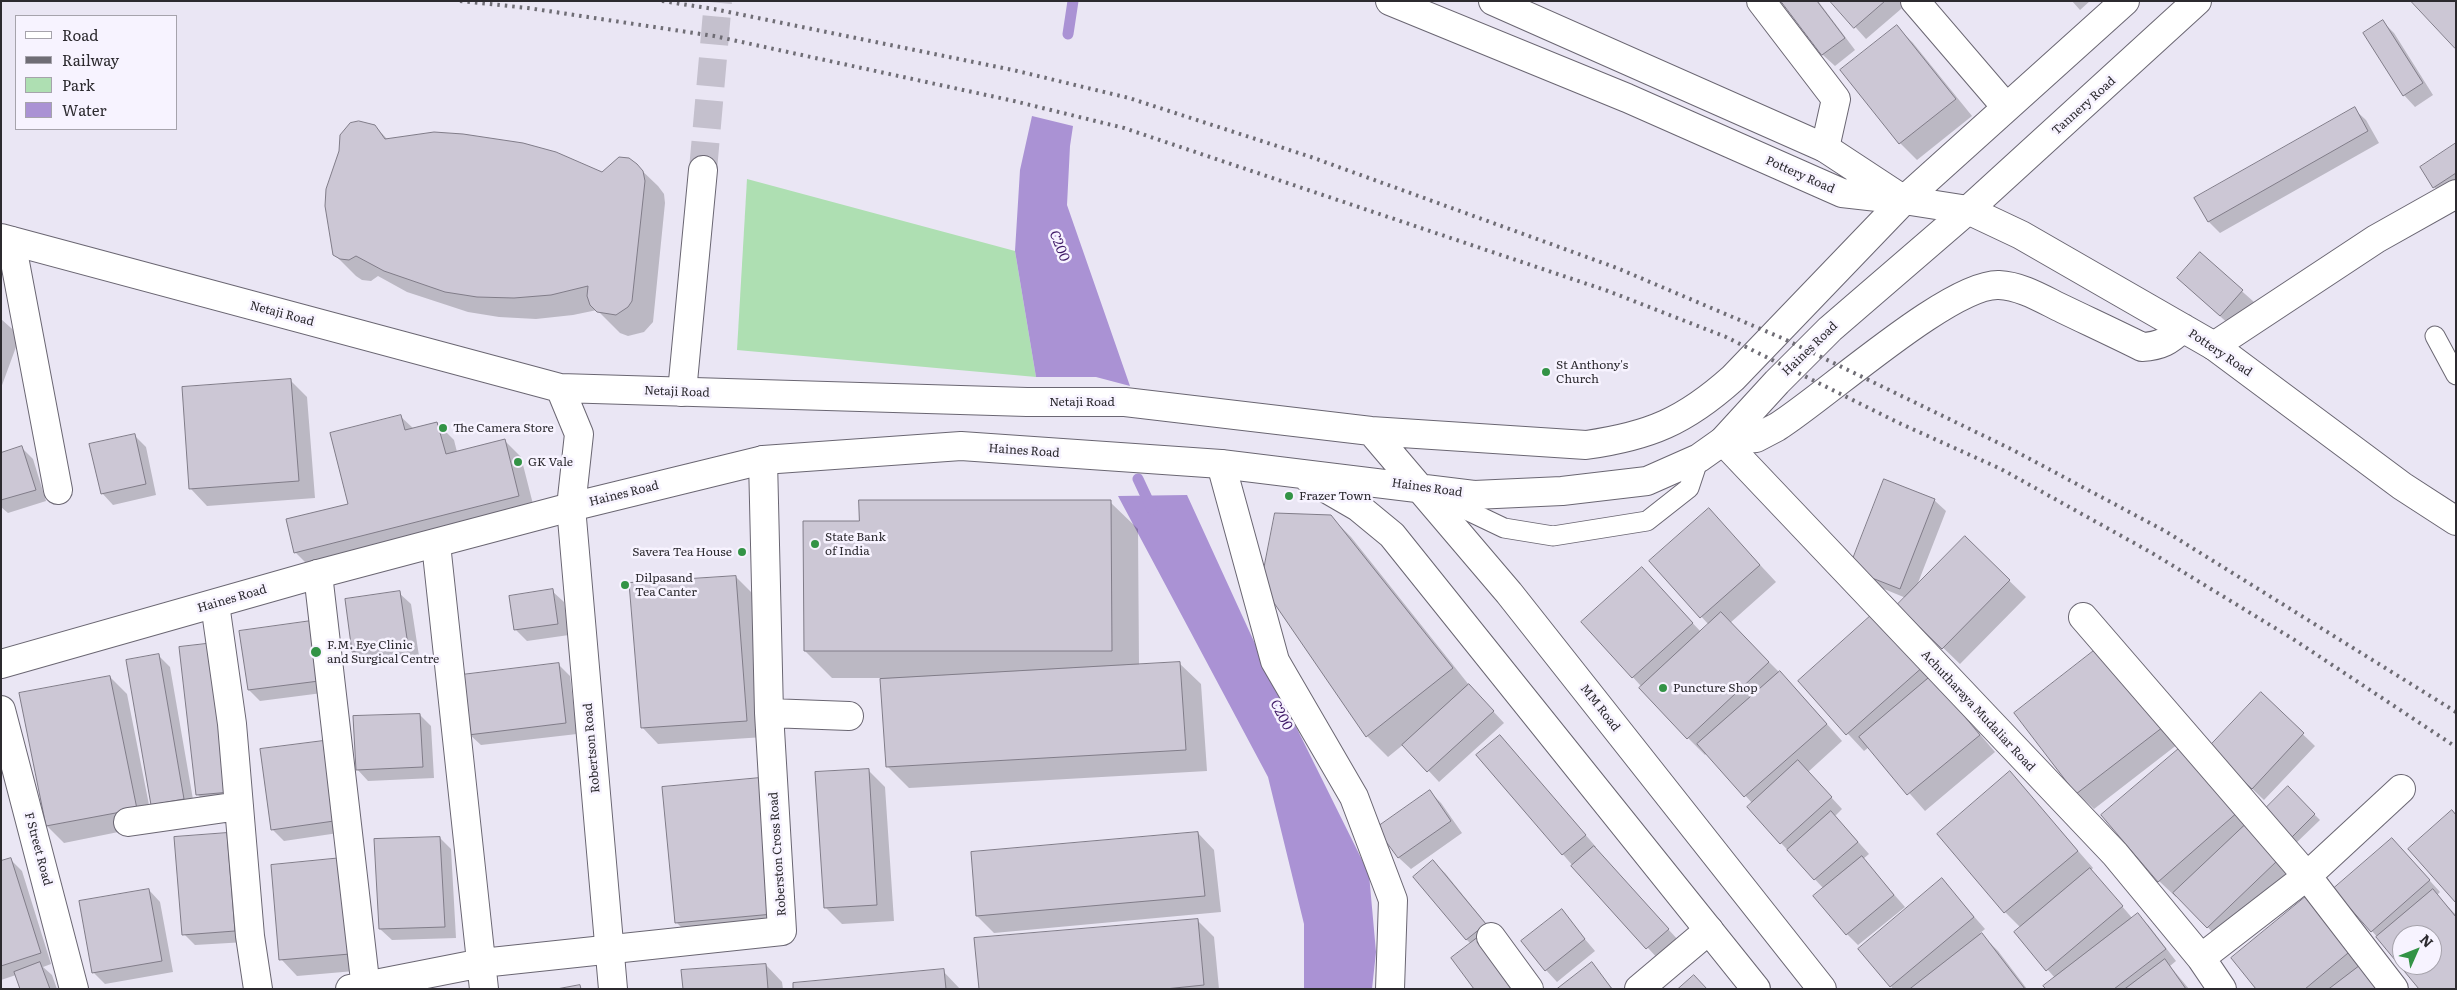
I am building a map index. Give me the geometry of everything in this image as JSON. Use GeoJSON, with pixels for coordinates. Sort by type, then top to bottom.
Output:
{"type":"FeatureCollection","features":[{"type":"Feature","properties":{"kind":"main road","name":"Pottery Road"},"geometry":{"type":"LineString","coordinates":[[1390,1],[1627,98],[1842,193],[1968,210],[2022,235],[2214,346],[2402,486],[2456,521]]}},
{"type":"Feature","properties":{"kind":"main road"},"geometry":{"type":"LineString","coordinates":[[1494,1],[1825,148],[1904,200]]}},
{"type":"Feature","properties":{"kind":"main road"},"geometry":{"type":"LineString","coordinates":[[1761,1],[1836,99],[1825,148]]}},
{"type":"Feature","properties":{"kind":"main road"},"geometry":{"type":"LineString","coordinates":[[1916,1],[2006,107]]}},
{"type":"Feature","properties":{"kind":"main road"},"geometry":{"type":"LineString","coordinates":[[1372,431],[1586,445],[1619,440],[1651,431],[1681,418],[1708,400],[1733,378],[1904,200],[2125,1]]}},
{"type":"Feature","properties":{"kind":"main road","name":"Tannery Road"},"geometry":{"type":"LineString","coordinates":[[1968,210],[2075,115],[2197,1]]}},
{"type":"Feature","properties":{"kind":"main road"},"geometry":{"type":"LineString","coordinates":[[682,392],[703,170]]}},
{"type":"Feature","properties":{"kind":"main road"},"geometry":{"type":"LineString","coordinates":[[2214,346],[2376,239],[2456,194]]}},
{"type":"Feature","properties":{"kind":"main road","name":"Haines Road"},"geometry":{"type":"LineString","coordinates":[[1,664],[318,574],[571,507],[762,460],[961,446],[1221,464],[1418,486],[1474,495],[1562,491],[1647,481],[1699,458],[1724,441],[1776,382],[1830,329],[1968,210]]}},
{"type":"Feature","properties":{"kind":"main road"},"geometry":{"type":"LineString","coordinates":[[6,240],[58,490]]}},
{"type":"Feature","properties":{"kind":"main road","name":"Netaji Road"},"geometry":{"type":"LineString","coordinates":[[6,240],[560,388],[1125,402],[1372,431]]}},
{"type":"Feature","properties":{"kind":"main road"},"geometry":{"type":"LineString","coordinates":[[1724,441],[1756,438],[1776,427],[1928,317],[1962,295],[1982,288],[1999,285],[2024,290],[2142,347],[2157,346],[2169,341],[2182,328]]}},
{"type":"Feature","properties":{"kind":"main road","name":"Robertson Road"},"geometry":{"type":"LineString","coordinates":[[560,388],[579,434],[571,507],[613,989]]}},
{"type":"Feature","properties":{"kind":"main road","name":"MM Road"},"geometry":{"type":"LineString","coordinates":[[1372,431],[1509,593],[1822,989]]}},
{"type":"Feature","properties":{"kind":"main road","name":"Achutharaya Mudaliar Road"},"geometry":{"type":"LineString","coordinates":[[1724,441],[2115,854],[2201,958],[2222,989]]}},
{"type":"Feature","properties":{"kind":"main road","name":"Roberston Cross Road"},"geometry":{"type":"LineString","coordinates":[[361,988],[483,976],[609,951],[782,932],[769,713],[762,460]]}},
{"type":"Feature","properties":{"kind":"main road"},"geometry":{"type":"LineString","coordinates":[[1221,464],[1275,661],[1354,797],[1393,900],[1390,989]]}},
{"type":"Feature","properties":{"kind":"main road"},"geometry":{"type":"LineString","coordinates":[[1294,472],[1327,488],[1358,507],[1392,535],[1756,989]]}},
{"type":"Feature","properties":{"kind":"main road"},"geometry":{"type":"LineString","coordinates":[[436,544],[483,976]]}},
{"type":"Feature","properties":{"kind":"main road"},"geometry":{"type":"LineString","coordinates":[[318,574],[361,988]]}},
{"type":"Feature","properties":{"kind":"main road"},"geometry":{"type":"LineString","coordinates":[[215,604],[232,724],[250,936],[258,989]]}},
{"type":"Feature","properties":{"kind":"main road"},"geometry":{"type":"LineString","coordinates":[[2083,617],[2307,876],[2394,989]]}},
{"type":"Feature","properties":{"kind":"main road","name":"F Street Road"},"geometry":{"type":"LineString","coordinates":[[1,710],[74,989]]}},
{"type":"Feature","properties":{"kind":"main road"},"geometry":{"type":"LineString","coordinates":[[769,713],[849,716]]}},
{"type":"Feature","properties":{"kind":"main road"},"geometry":{"type":"LineString","coordinates":[[2201,958],[2307,876],[2401,789]]}},
{"type":"Feature","properties":{"kind":"main road"},"geometry":{"type":"LineString","coordinates":[[128,822],[239,806]]}},
{"type":"Feature","properties":{"kind":"main road"},"geometry":{"type":"LineString","coordinates":[[1638,989],[1709,930]]}},
{"type":"Feature","properties":{"kind":"main road"},"geometry":{"type":"LineString","coordinates":[[1491,937],[1529,989]]}},
{"type":"Feature","properties":{"kind":"lane"},"geometry":{"type":"LineString","coordinates":[[2435,336],[2456,375]]}},
{"type":"Feature","properties":{"kind":"lane"},"geometry":{"type":"LineString","coordinates":[[1418,486],[1504,528],[1553,536],[1647,520],[1689,488],[1699,458]]}},
{"type":"Feature","properties":{"kind":"green space"},"geometry":{"type":"Polygon","coordinates":[[[747,179],[1015,251],[1036,377],[737,350],[747,179]]]}},
{"type":"Feature","properties":{"kind":"water"},"geometry":{"type":"Polygon","coordinates":[[[1032,116],[1073,126],[1067,205],[1130,386],[1096,377],[1036,377],[1015,251],[1020,170],[1032,116]]]}},
{"type":"Feature","properties":{"kind":"water"},"geometry":{"type":"Polygon","coordinates":[[[1187,495],[1257,648],[1369,874],[1376,952],[1372,989],[1304,989],[1304,924],[1268,777],[1118,496],[1187,495]]]}},
{"type":"Feature","properties":{"kind":"building"},"geometry":{"type":"Polygon","coordinates":[[[1781,1],[1817,1],[1845,38],[1822,55],[1781,1]]]}},
{"type":"Feature","properties":{"kind":"building"},"geometry":{"type":"Polygon","coordinates":[[[1830,1],[1885,1],[1854,28],[1830,1]]]}},
{"type":"Feature","properties":{"kind":"building"},"geometry":{"type":"Polygon","coordinates":[[[2411,1],[2456,1],[2456,48],[2455,48],[2411,1]]]}},
{"type":"Feature","properties":{"kind":"building"},"geometry":{"type":"Polygon","coordinates":[[[2383,20],[2423,83],[2403,96],[2363,33],[2383,20]]]}},
{"type":"Feature","properties":{"kind":"building"},"geometry":{"type":"Polygon","coordinates":[[[1897,25],[1956,99],[1899,144],[1840,70],[1897,25]]]}},
{"type":"Feature","properties":{"kind":"building"},"geometry":{"type":"Polygon","coordinates":[[[2355,107],[2368,131],[2208,222],[2194,198],[2355,107]]]}},
{"type":"Feature","properties":{"kind":"building"},"geometry":{"type":"Polygon","coordinates":[[[359,121],[375,125],[385,139],[434,132],[463,134],[523,143],[556,152],[602,172],[619,157],[629,158],[643,171],[645,181],[632,301],[628,307],[616,315],[597,312],[590,305],[587,296],[588,286],[551,295],[514,298],[477,297],[445,292],[384,271],[356,256],[349,260],[340,259],[333,255],[325,206],[326,189],[339,151],[340,135],[350,123],[359,121]]]}},
{"type":"Feature","properties":{"kind":"building"},"geometry":{"type":"Polygon","coordinates":[[[2456,143],[2456,173],[2433,188],[2420,167],[2456,143]]]}},
{"type":"Feature","properties":{"kind":"building"},"geometry":{"type":"Polygon","coordinates":[[[2200,252],[2243,290],[2220,316],[2177,278],[2200,252]]]}},
{"type":"Feature","properties":{"kind":"building"},"geometry":{"type":"Polygon","coordinates":[[[291,379],[299,481],[189,489],[182,387],[291,379]]]}},
{"type":"Feature","properties":{"kind":"building"},"geometry":{"type":"Polygon","coordinates":[[[401,415],[405,430],[437,422],[446,454],[505,439],[519,496],[294,553],[286,519],[348,504],[330,433],[401,415]]]}},
{"type":"Feature","properties":{"kind":"building"},"geometry":{"type":"Polygon","coordinates":[[[135,434],[146,484],[101,494],[89,444],[135,434]]]}},
{"type":"Feature","properties":{"kind":"building"},"geometry":{"type":"Polygon","coordinates":[[[22,446],[36,490],[1,500],[1,453],[22,446]]]}},
{"type":"Feature","properties":{"kind":"building"},"geometry":{"type":"Polygon","coordinates":[[[1884,479],[1935,499],[1900,589],[1849,569],[1884,479]]]}},
{"type":"Feature","properties":{"kind":"building"},"geometry":{"type":"Polygon","coordinates":[[[859,500],[1111,500],[1112,651],[804,651],[803,521],[859,521],[859,500]]]}},
{"type":"Feature","properties":{"kind":"building"},"geometry":{"type":"Polygon","coordinates":[[[1709,508],[1760,565],[1700,618],[1649,561],[1709,508]]]}},
{"type":"Feature","properties":{"kind":"building"},"geometry":{"type":"Polygon","coordinates":[[[1275,513],[1331,515],[1453,668],[1366,737],[1261,584],[1275,513]]]}},
{"type":"Feature","properties":{"kind":"building"},"geometry":{"type":"Polygon","coordinates":[[[1965,536],[2010,580],[1942,649],[1897,605],[1965,536]]]}},
{"type":"Feature","properties":{"kind":"building"},"geometry":{"type":"Polygon","coordinates":[[[1642,567],[1693,623],[1632,678],[1581,622],[1642,567]]]}},
{"type":"Feature","properties":{"kind":"building"},"geometry":{"type":"Polygon","coordinates":[[[736,576],[747,721],[641,728],[629,583],[736,576]]]}},
{"type":"Feature","properties":{"kind":"building"},"geometry":{"type":"Polygon","coordinates":[[[553,589],[558,624],[514,630],[509,596],[553,589]]]}},
{"type":"Feature","properties":{"kind":"building"},"geometry":{"type":"Polygon","coordinates":[[[400,591],[408,645],[352,652],[345,599],[400,591]]]}},
{"type":"Feature","properties":{"kind":"building"},"geometry":{"type":"Polygon","coordinates":[[[1876,611],[1925,665],[1846,735],[1798,681],[1876,611]]]}},
{"type":"Feature","properties":{"kind":"building"},"geometry":{"type":"Polygon","coordinates":[[[1721,612],[1769,662],[1687,739],[1639,688],[1721,612]]]}},
{"type":"Feature","properties":{"kind":"building"},"geometry":{"type":"Polygon","coordinates":[[[311,621],[319,681],[248,690],[239,631],[311,621]]]}},
{"type":"Feature","properties":{"kind":"building"},"geometry":{"type":"Polygon","coordinates":[[[214,643],[231,792],[196,795],[179,647],[214,643]]]}},
{"type":"Feature","properties":{"kind":"building"},"geometry":{"type":"Polygon","coordinates":[[[2100,646],[2163,727],[2076,794],[2014,713],[2100,646]]]}},
{"type":"Feature","properties":{"kind":"building"},"geometry":{"type":"Polygon","coordinates":[[[159,654],[184,799],[151,805],[126,660],[159,654]]]}},
{"type":"Feature","properties":{"kind":"building"},"geometry":{"type":"Polygon","coordinates":[[[1180,662],[1186,750],[886,767],[880,679],[1180,662]]]}},
{"type":"Feature","properties":{"kind":"building"},"geometry":{"type":"Polygon","coordinates":[[[559,663],[566,723],[468,735],[461,675],[559,663]]]}},
{"type":"Feature","properties":{"kind":"building"},"geometry":{"type":"Polygon","coordinates":[[[1780,671],[1827,724],[1744,797],[1697,744],[1780,671]]]}},
{"type":"Feature","properties":{"kind":"building"},"geometry":{"type":"Polygon","coordinates":[[[110,676],[137,809],[46,826],[19,693],[110,676]]]}},
{"type":"Feature","properties":{"kind":"building"},"geometry":{"type":"Polygon","coordinates":[[[1931,676],[1980,735],[1907,795],[1859,737],[1931,676]]]}},
{"type":"Feature","properties":{"kind":"building"},"geometry":{"type":"Polygon","coordinates":[[[1469,684],[1494,711],[1427,772],[1402,745],[1469,684]]]}},
{"type":"Feature","properties":{"kind":"building"},"geometry":{"type":"Polygon","coordinates":[[[2261,692],[2304,733],[2252,789],[2208,748],[2261,692]]]}},
{"type":"Feature","properties":{"kind":"building"},"geometry":{"type":"Polygon","coordinates":[[[420,714],[423,767],[356,770],[353,716],[420,714]]]}},
{"type":"Feature","properties":{"kind":"building"},"geometry":{"type":"Polygon","coordinates":[[[1500,735],[1586,835],[1562,855],[1476,755],[1500,735]]]}},
{"type":"Feature","properties":{"kind":"building"},"geometry":{"type":"Polygon","coordinates":[[[323,741],[334,821],[271,830],[260,749],[323,741]]]}},
{"type":"Feature","properties":{"kind":"building"},"geometry":{"type":"Polygon","coordinates":[[[2182,746],[2239,811],[2158,882],[2101,815],[2182,746]]]}},
{"type":"Feature","properties":{"kind":"building"},"geometry":{"type":"Polygon","coordinates":[[[1798,760],[1832,797],[1780,844],[1747,807],[1798,760]]]}},
{"type":"Feature","properties":{"kind":"building"},"geometry":{"type":"Polygon","coordinates":[[[869,769],[877,905],[824,908],[815,772],[869,769]]]}},
{"type":"Feature","properties":{"kind":"building"},"geometry":{"type":"Polygon","coordinates":[[[2010,771],[2078,851],[2004,913],[1937,834],[2010,771]]]}},
{"type":"Feature","properties":{"kind":"building"},"geometry":{"type":"Polygon","coordinates":[[[760,778],[773,914],[675,923],[662,787],[760,778]]]}},
{"type":"Feature","properties":{"kind":"building"},"geometry":{"type":"Polygon","coordinates":[[[2288,786],[2315,814],[2288,841],[2261,813],[2288,786]]]}},
{"type":"Feature","properties":{"kind":"building"},"geometry":{"type":"Polygon","coordinates":[[[1430,790],[1451,821],[1398,858],[1376,828],[1430,790]]]}},
{"type":"Feature","properties":{"kind":"building"},"geometry":{"type":"Polygon","coordinates":[[[2452,810],[2456,815],[2456,903],[2408,849],[2452,810]]]}},
{"type":"Feature","properties":{"kind":"building"},"geometry":{"type":"Polygon","coordinates":[[[1831,811],[1858,842],[1814,880],[1787,850],[1831,811]]]}},
{"type":"Feature","properties":{"kind":"building"},"geometry":{"type":"Polygon","coordinates":[[[2245,825],[2278,860],[2207,928],[2173,893],[2245,825]]]}},
{"type":"Feature","properties":{"kind":"building"},"geometry":{"type":"Polygon","coordinates":[[[1198,832],[1205,896],[976,916],[971,852],[1198,832]]]}},
{"type":"Feature","properties":{"kind":"building"},"geometry":{"type":"Polygon","coordinates":[[[227,833],[235,931],[182,935],[174,837],[227,833]]]}},
{"type":"Feature","properties":{"kind":"building"},"geometry":{"type":"Polygon","coordinates":[[[440,837],[445,927],[379,929],[374,839],[440,837]]]}},
{"type":"Feature","properties":{"kind":"building"},"geometry":{"type":"Polygon","coordinates":[[[2392,838],[2430,880],[2371,932],[2333,889],[2392,838]]]}},
{"type":"Feature","properties":{"kind":"building"},"geometry":{"type":"Polygon","coordinates":[[[1594,846],[1669,929],[1646,949],[1571,866],[1594,846]]]}},
{"type":"Feature","properties":{"kind":"building"},"geometry":{"type":"Polygon","coordinates":[[[1862,856],[1894,895],[1846,935],[1813,896],[1862,856]]]}},
{"type":"Feature","properties":{"kind":"building"},"geometry":{"type":"Polygon","coordinates":[[[11,858],[41,953],[1,966],[1,861],[11,858]]]}},
{"type":"Feature","properties":{"kind":"building"},"geometry":{"type":"Polygon","coordinates":[[[342,858],[350,954],[279,960],[271,865],[342,858]]]}},
{"type":"Feature","properties":{"kind":"building"},"geometry":{"type":"Polygon","coordinates":[[[1433,860],[1486,924],[1466,940],[1413,877],[1433,860]]]}},
{"type":"Feature","properties":{"kind":"building"},"geometry":{"type":"Polygon","coordinates":[[[2090,868],[2123,906],[2046,971],[2014,932],[2090,868]]]}},
{"type":"Feature","properties":{"kind":"building"},"geometry":{"type":"Polygon","coordinates":[[[1942,878],[1974,917],[1890,987],[1858,949],[1942,878]]]}},
{"type":"Feature","properties":{"kind":"building"},"geometry":{"type":"Polygon","coordinates":[[[149,889],[162,961],[92,973],[79,901],[149,889]]]}},
{"type":"Feature","properties":{"kind":"building"},"geometry":{"type":"Polygon","coordinates":[[[2433,889],[2456,917],[2456,989],[2419,989],[2407,975],[2442,975],[2442,925],[2392,925],[2392,956],[2376,937],[2433,889]]]}},
{"type":"Feature","properties":{"kind":"building"},"geometry":{"type":"Polygon","coordinates":[[[2309,894],[2354,948],[2305,989],[2256,989],[2231,958],[2309,894]]]}},
{"type":"Feature","properties":{"kind":"building"},"geometry":{"type":"Polygon","coordinates":[[[1562,909],[1585,939],[1545,971],[1521,941],[1562,909]]]}},
{"type":"Feature","properties":{"kind":"building"},"geometry":{"type":"Polygon","coordinates":[[[2138,913],[2166,949],[2114,989],[2046,989],[2043,986],[2138,913]]]}},
{"type":"Feature","properties":{"kind":"building"},"geometry":{"type":"Polygon","coordinates":[[[1198,919],[1204,985],[1165,989],[979,989],[974,938],[1198,919]]]}},
{"type":"Feature","properties":{"kind":"building"},"geometry":{"type":"Polygon","coordinates":[[[1982,933],[2025,989],[1910,989],[1982,933]]]}},
{"type":"Feature","properties":{"kind":"building"},"geometry":{"type":"Polygon","coordinates":[[[1481,935],[1522,989],[1474,989],[1451,958],[1481,935]]]}},
{"type":"Feature","properties":{"kind":"building"},"geometry":{"type":"Polygon","coordinates":[[[2165,959],[2186,989],[2125,989],[2165,959]]]}},
{"type":"Feature","properties":{"kind":"building"},"geometry":{"type":"Polygon","coordinates":[[[40,962],[50,989],[20,989],[14,972],[40,962]]]}},
{"type":"Feature","properties":{"kind":"building"},"geometry":{"type":"Polygon","coordinates":[[[1592,962],[1612,989],[1557,989],[1592,962]]]}},
{"type":"Feature","properties":{"kind":"building"},"geometry":{"type":"Polygon","coordinates":[[[766,964],[768,989],[683,989],[681,970],[766,964]]]}},
{"type":"Feature","properties":{"kind":"building"},"geometry":{"type":"Polygon","coordinates":[[[2362,964],[2382,989],[2329,989],[2362,964]]]}},
{"type":"Feature","properties":{"kind":"building"},"geometry":{"type":"Polygon","coordinates":[[[944,969],[946,989],[793,989],[793,983],[944,969]]]}},
{"type":"Feature","properties":{"kind":"building"},"geometry":{"type":"Polygon","coordinates":[[[1694,975],[1707,989],[1678,989],[1694,975]]]}},
{"type":"Feature","properties":{"kind":"building"},"geometry":{"type":"Polygon","coordinates":[[[580,985],[581,989],[557,989],[580,985]]]}},
{"type":"Feature","properties":{"kind":"waterway","name":"C200"},"geometry":{"type":"LineString","coordinates":[[1068,34],[1073,1]]}},
{"type":"Feature","properties":{"kind":"waterway","name":"C200"},"geometry":{"type":"LineString","coordinates":[[1138,479],[1152,509]]}},
{"type":"Feature","properties":{"kind":"tunnel"},"geometry":{"type":"LineString","coordinates":[[703,170],[718,1]]}},
{"type":"Feature","properties":{"kind":"railway"},"geometry":{"type":"LineString","coordinates":[[460,1],[528,8],[714,36],[1014,101],[1124,128],[1608,291],[1726,337],[1899,423],[2001,469],[2152,553],[2293,639],[2456,747]]}},
{"type":"Feature","properties":{"kind":"railway"},"geometry":{"type":"LineString","coordinates":[[662,1],[714,9],[1013,70],[1129,98],[1311,157],[1617,268],[1782,338],[2013,450],[2165,531],[2456,712]]}},
{"type":"Feature","properties":{"kind":"place","name":"St Anthony's Church"},"geometry":{"type":"Point","coordinates":[1546,372]}},
{"type":"Feature","properties":{"kind":"place","name":"The Camera Store"},"geometry":{"type":"Point","coordinates":[443,428]}},
{"type":"Feature","properties":{"kind":"place","name":"GK Vale"},"geometry":{"type":"Point","coordinates":[518,462]}},
{"type":"Feature","properties":{"kind":"place","name":"Frazer Town"},"geometry":{"type":"Point","coordinates":[1289,496]}},
{"type":"Feature","properties":{"kind":"place","name":"State Bank of India"},"geometry":{"type":"Point","coordinates":[815,544]}},
{"type":"Feature","properties":{"kind":"place","name":"Savera Tea House"},"geometry":{"type":"Point","coordinates":[742,552]}},
{"type":"Feature","properties":{"kind":"place","name":"Dilpasand Tea Canter"},"geometry":{"type":"Point","coordinates":[625,585]}},
{"type":"Feature","properties":{"kind":"place","name":"F.M. Eye Clinic and Surgical Centre"},"geometry":{"type":"Point","coordinates":[316,652]}},
{"type":"Feature","properties":{"kind":"place","name":"Puncture Shop"},"geometry":{"type":"Point","coordinates":[1663,688]}}]}
